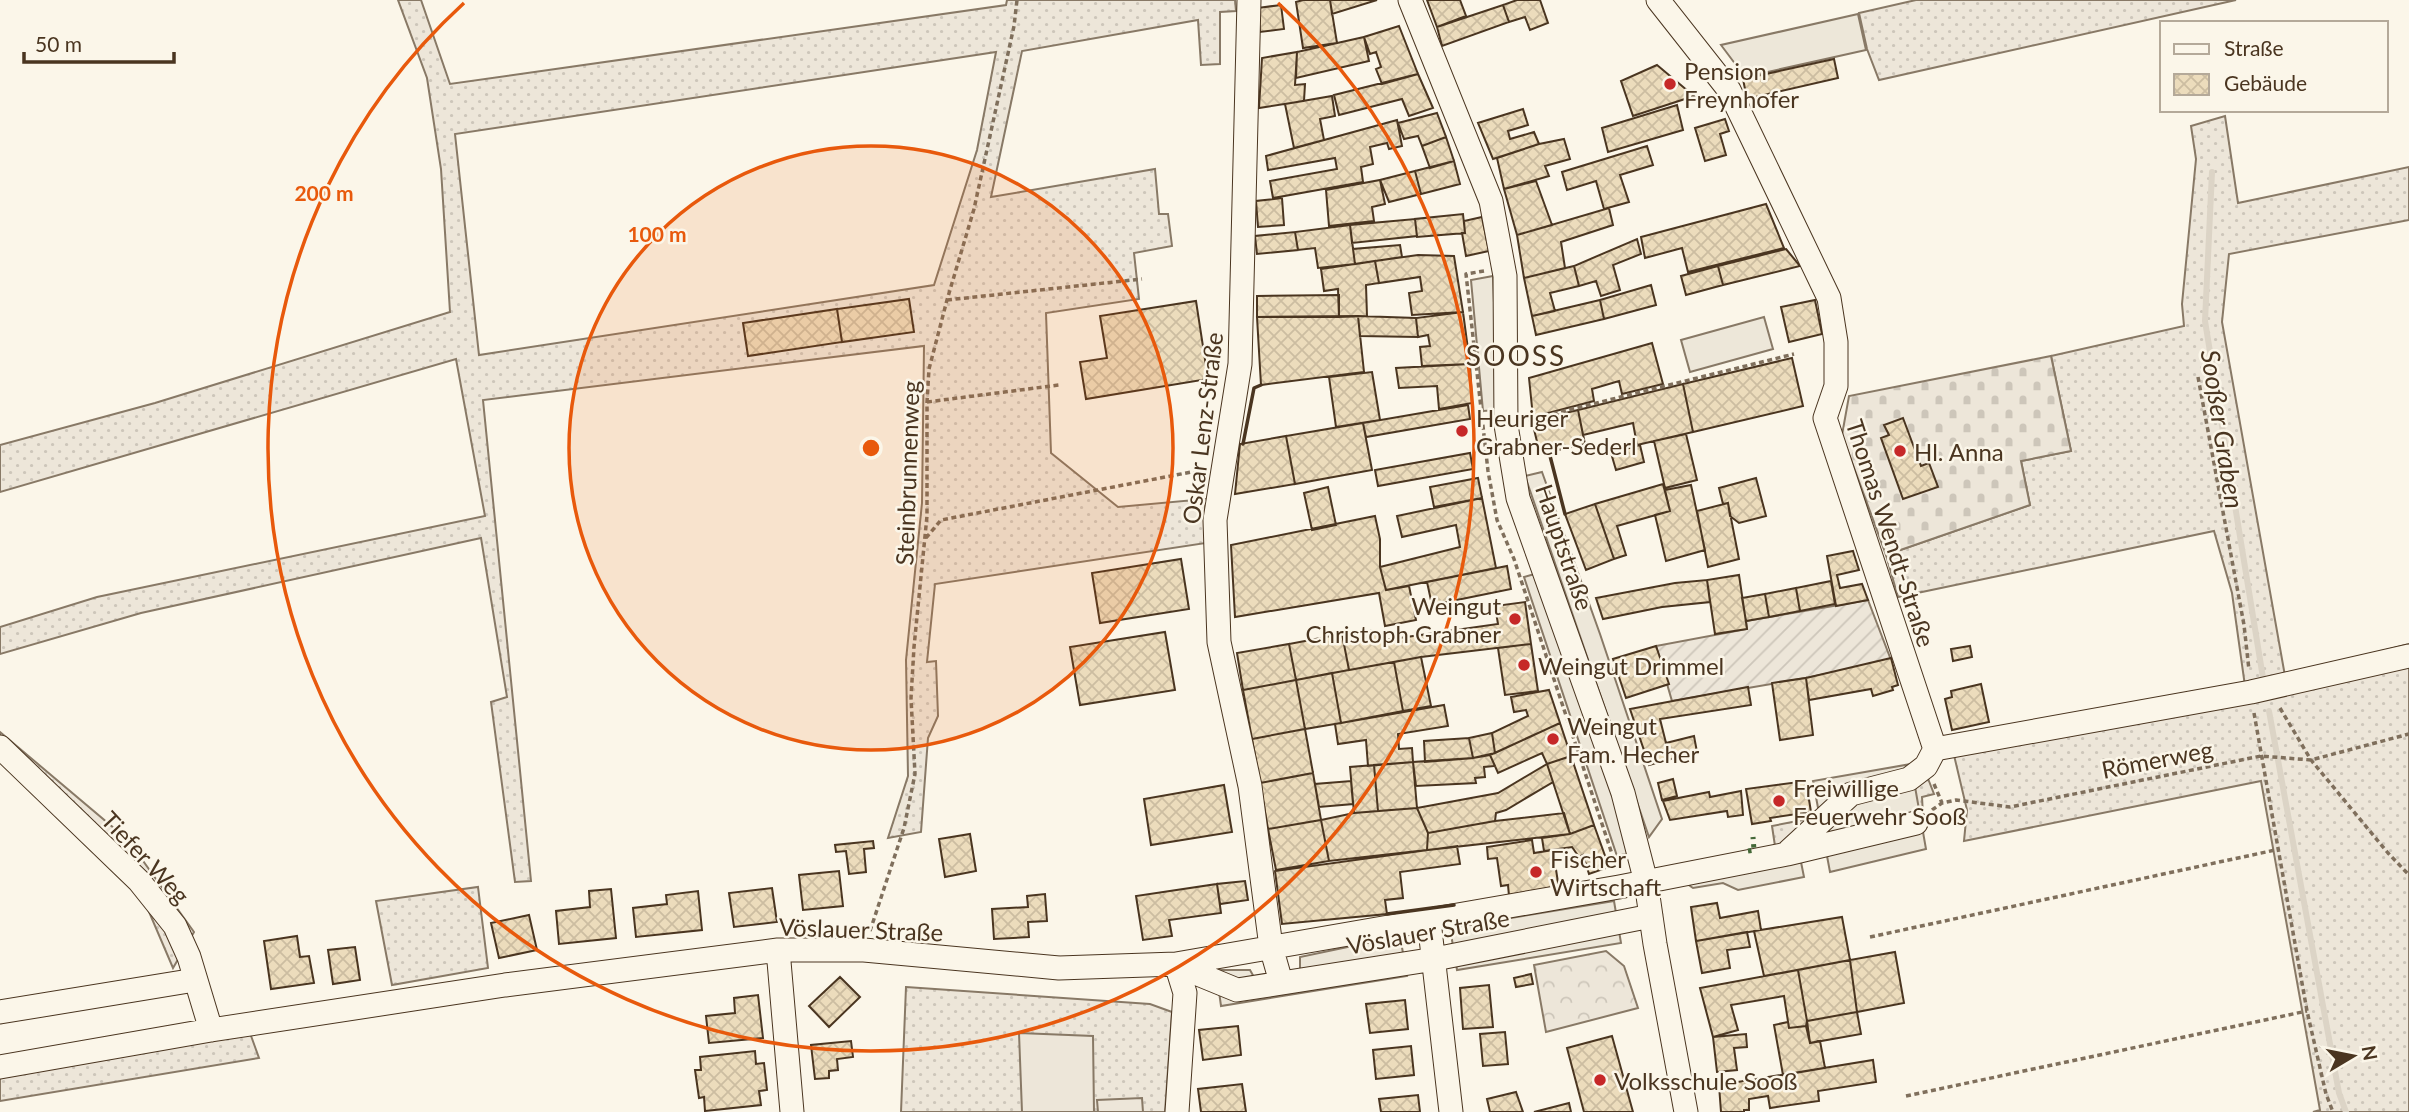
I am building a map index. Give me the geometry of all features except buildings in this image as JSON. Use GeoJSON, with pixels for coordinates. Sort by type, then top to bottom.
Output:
{"type":"FeatureCollection","features":[{"type":"Feature","properties":{"kind":"street","name":"Oskar Lenz-Straße"},"geometry":{"type":"LineString","coordinates":[[1249,0],[1240,364],[1215,520],[1219,642],[1250,786],[1271,947],[1281,982]]}},
{"type":"Feature","properties":{"kind":"street","name":"Hauptstraße"},"geometry":{"type":"LineString","coordinates":[[1410,0],[1491,201],[1505,276],[1506,425],[1518,498],[1623,793],[1646,881],[1686,1112]]}},
{"type":"Feature","properties":{"kind":"street","name":"Thomas Wendt-Straße"},"geometry":{"type":"LineString","coordinates":[[1658,0],[1729,90],[1829,299],[1836,342],[1836,386],[1825,418],[1930,758]]}},
{"type":"Feature","properties":{"kind":"street"},"geometry":{"type":"LineString","coordinates":[[1787,853],[1851,794],[1909,779],[1930,758],[2251,692],[2409,656]]}},
{"type":"Feature","properties":{"kind":"street","name":"Tiefer Weg"},"geometry":{"type":"LineString","coordinates":[[0,747],[139,881],[175,926],[189,957],[211,1030]]}},
{"type":"Feature","properties":{"kind":"street","name":"Vöslauer Straße"},"geometry":{"type":"LineString","coordinates":[[0,1067],[211,1030],[505,985],[778,950],[864,950],[1059,968],[1176,964],[1646,881],[1787,853],[1916,823]]}},
{"type":"Feature","properties":{"kind":"street","name":"Vöslauer Straße"},"geometry":{"type":"LineString","coordinates":[[1176,964],[1237,990],[1434,959],[1651,916]]}},
{"type":"Feature","properties":{"kind":"street"},"geometry":{"type":"LineString","coordinates":[[1429,921],[1451,1112]]}},
{"type":"Feature","properties":{"kind":"street"},"geometry":{"type":"LineString","coordinates":[[778,950],[792,1112]]}},
{"type":"Feature","properties":{"kind":"street"},"geometry":{"type":"LineString","coordinates":[[1176,964],[1185,993],[1177,1112]]}},
{"type":"Feature","properties":{"kind":"street"},"geometry":{"type":"LineString","coordinates":[[0,1012],[195,980]]}},
{"type":"Feature","properties":{"kind":"path","name":"Steinbrunnenweg"},"geometry":{"type":"LineString","coordinates":[[864,950],[904,828],[915,774],[911,698],[927,516],[926,402],[929,369],[974,209],[1014,26],[1017,0]]}},
{"type":"Feature","properties":{"kind":"path"},"geometry":{"type":"LineString","coordinates":[[947,300],[1142,279]]}},
{"type":"Feature","properties":{"kind":"path"},"geometry":{"type":"LineString","coordinates":[[1506,425],[1794,354]]}},
{"type":"Feature","properties":{"kind":"path"},"geometry":{"type":"LineString","coordinates":[[2198,377],[2244,625],[2261,756],[2280,849],[2307,1012],[2326,1094],[2333,1112]]}},
{"type":"Feature","properties":{"kind":"path"},"geometry":{"type":"LineString","coordinates":[[926,402],[1059,385]]}},
{"type":"Feature","properties":{"kind":"path"},"geometry":{"type":"LineString","coordinates":[[925,540],[941,520],[1224,466]]}},
{"type":"Feature","properties":{"kind":"path"},"geometry":{"type":"LineString","coordinates":[[2251,692],[2278,705],[2311,760],[2409,875]]}},
{"type":"Feature","properties":{"kind":"path","name":"Römerweg"},"geometry":{"type":"LineString","coordinates":[[1916,823],[1936,806],[1956,800],[2010,807],[2261,756],[2311,760],[2409,734]]}},
{"type":"Feature","properties":{"kind":"path"},"geometry":{"type":"LineString","coordinates":[[1870,937],[2280,849]]}},
{"type":"Feature","properties":{"kind":"path"},"geometry":{"type":"LineString","coordinates":[[1906,1096],[2307,1012]]}},
{"type":"Feature","properties":{"kind":"green space"},"geometry":{"type":"Polygon","coordinates":[[[398,0],[421,0],[450,84],[1006,5],[1007,0],[1235,0],[1236,11],[1220,12],[1220,64],[1201,65],[1198,20],[1022,51],[991,197],[1155,169],[1159,214],[1168,214],[1172,246],[1134,253],[1139,299],[1046,313],[1051,453],[1118,507],[1205,499],[1206,543],[935,584],[927,662],[936,661],[938,716],[928,738],[921,832],[888,838],[908,776],[906,660],[922,503],[924,346],[483,400],[531,881],[515,882],[491,702],[507,697],[481,538],[141,613],[0,654],[0,627],[97,597],[485,516],[456,359],[0,492],[0,445],[155,403],[450,312],[441,169],[427,78],[398,0]],[[996,52],[455,134],[479,355],[934,285],[977,150],[996,52]]]}},
{"type":"Feature","properties":{"kind":"green space"},"geometry":{"type":"Polygon","coordinates":[[[1916,0],[2236,0],[1879,80],[1867,49],[1859,13],[1916,0]]]}},
{"type":"Feature","properties":{"kind":"green space"},"geometry":{"type":"Polygon","coordinates":[[[2225,116],[2238,203],[2409,167],[2409,220],[2229,254],[2222,322],[2285,676],[2409,644],[2409,1112],[2313,1112],[2320,1110],[2261,781],[1964,841],[1967,810],[1953,751],[2245,686],[2232,593],[2214,531],[1898,597],[1886,555],[2030,505],[2021,461],[2071,451],[2051,356],[2184,326],[2182,304],[2196,159],[2191,126],[2225,116]]]}},
{"type":"Feature","properties":{"kind":"green space"},"geometry":{"type":"Polygon","coordinates":[[[2051,356],[2071,451],[2021,461],[2030,505],[1886,555],[1842,435],[1849,396],[2051,356]]]}},
{"type":"Feature","properties":{"kind":"green space"},"geometry":{"type":"Polygon","coordinates":[[[1868,600],[1891,660],[1672,701],[1656,646],[1747,629],[1746,621],[1868,600]]]}},
{"type":"Feature","properties":{"kind":"green space"},"geometry":{"type":"Polygon","coordinates":[[[0,732],[128,840],[194,932],[173,968],[141,893],[0,758],[0,732]]]}},
{"type":"Feature","properties":{"kind":"green space"},"geometry":{"type":"Polygon","coordinates":[[[1927,776],[1934,794],[1922,797],[1923,815],[1836,823],[1927,776]]]}},
{"type":"Feature","properties":{"kind":"green space"},"geometry":{"type":"Polygon","coordinates":[[[1813,818],[1781,845],[1775,846],[1772,826],[1813,818]]]}},
{"type":"Feature","properties":{"kind":"green space"},"geometry":{"type":"Polygon","coordinates":[[[478,887],[488,968],[392,985],[376,901],[478,887]]]}},
{"type":"Feature","properties":{"kind":"green space"},"geometry":{"type":"Polygon","coordinates":[[[1606,951],[1624,966],[1638,1008],[1546,1032],[1534,965],[1606,951]]]}},
{"type":"Feature","properties":{"kind":"green space"},"geometry":{"type":"Polygon","coordinates":[[[906,987],[1150,1004],[1172,1012],[1165,1112],[901,1112],[906,987]]]}},
{"type":"Feature","properties":{"kind":"green space"},"geometry":{"type":"Polygon","coordinates":[[[250,1033],[259,1058],[0,1101],[0,1078],[250,1033]]]}},
{"type":"Feature","properties":{"kind":"green space"},"geometry":{"type":"Polygon","coordinates":[[[1019,1033],[1093,1036],[1094,1112],[1022,1112],[1019,1033]]]}},
{"type":"Feature","properties":{"kind":"green space"},"geometry":{"type":"Polygon","coordinates":[[[1142,1098],[1143,1112],[1098,1112],[1097,1100],[1142,1098]]]}},
{"type":"Feature","properties":{"kind":"shaded area"},"geometry":{"type":"Polygon","coordinates":[[[1858,14],[1866,50],[1745,77],[1721,45],[1858,14]]]}},
{"type":"Feature","properties":{"kind":"shaded area"},"geometry":{"type":"Polygon","coordinates":[[[1493,276],[1498,410],[1483,411],[1471,280],[1493,276]]]}},
{"type":"Feature","properties":{"kind":"shaded area"},"geometry":{"type":"Polygon","coordinates":[[[1764,317],[1773,349],[1690,372],[1681,340],[1764,317]]]}},
{"type":"Feature","properties":{"kind":"shaded area"},"geometry":{"type":"Polygon","coordinates":[[[1542,472],[1662,819],[1649,837],[1525,476],[1542,472]]]}},
{"type":"Feature","properties":{"kind":"shaded area"},"geometry":{"type":"Polygon","coordinates":[[[1538,573],[1634,852],[1617,856],[1524,577],[1538,573]]]}},
{"type":"Feature","properties":{"kind":"shaded area"},"geometry":{"type":"Polygon","coordinates":[[[1911,764],[1926,849],[1830,872],[1813,781],[1911,764]]]}},
{"type":"Feature","properties":{"kind":"shaded area"},"geometry":{"type":"Polygon","coordinates":[[[1800,857],[1804,877],[1738,890],[1723,883],[1693,888],[1683,881],[1800,857]]]}},
{"type":"Feature","properties":{"kind":"shaded area"},"geometry":{"type":"Polygon","coordinates":[[[1614,901],[1621,943],[1457,970],[1450,928],[1614,901]]]}},
{"type":"Feature","properties":{"kind":"shaded area"},"geometry":{"type":"Polygon","coordinates":[[[1400,936],[1407,976],[1221,1006],[1216,970],[1250,970],[1259,986],[1300,979],[1300,957],[1400,936]]]}},
{"type":"Feature","properties":{"kind":"waterway","name":"Sooßer Graben"},"geometry":{"type":"LineString","coordinates":[[2212,172],[2205,321],[2264,684]]}},
{"type":"Feature","properties":{"kind":"waterway","name":"Sooßer Graben"},"geometry":{"type":"LineString","coordinates":[[2269,711],[2339,1093],[2346,1112]]}},
{"type":"Feature","properties":{"kind":"hedge"},"geometry":{"type":"LineString","coordinates":[[1748,851],[1754,850],[1753,837]]}},
{"type":"Feature","properties":{"kind":"wall"},"geometry":{"type":"LineString","coordinates":[[1243,444],[1254,388],[1261,385]]}},
{"type":"Feature","properties":{"kind":"wall"},"geometry":{"type":"LineString","coordinates":[[1549,452],[1565,514]]}},
{"type":"Feature","properties":{"kind":"wall"},"geometry":{"type":"LineString","coordinates":[[1387,914],[1454,905]]}},
{"type":"Feature","properties":{"kind":"place","name":"Pension Freynhofer"},"geometry":{"type":"Point","coordinates":[1670,84]}},
{"type":"Feature","properties":{"kind":"place","name":"Heuriger Grabner-Sederl"},"geometry":{"type":"Point","coordinates":[1462,431]}},
{"type":"Feature","properties":{"kind":"place","name":"Hl. Anna"},"geometry":{"type":"Point","coordinates":[1900,451]}},
{"type":"Feature","properties":{"kind":"place","name":"Weingut Christoph Grabner"},"geometry":{"type":"Point","coordinates":[1515,619]}},
{"type":"Feature","properties":{"kind":"place","name":"Weingut Drimmel"},"geometry":{"type":"Point","coordinates":[1524,665]}},
{"type":"Feature","properties":{"kind":"place","name":"Weingut Fam. Hecher"},"geometry":{"type":"Point","coordinates":[1553,739]}},
{"type":"Feature","properties":{"kind":"place","name":"Freiwillige Feuerwehr Sooß"},"geometry":{"type":"Point","coordinates":[1779,801]}},
{"type":"Feature","properties":{"kind":"place","name":"Fischer Wirtschaft"},"geometry":{"type":"Point","coordinates":[1536,872]}},
{"type":"Feature","properties":{"kind":"place","name":"Volksschule Sooß"},"geometry":{"type":"Point","coordinates":[1600,1080]}},
{"type":"Feature","properties":{"kind":"district","name":"SOOSS"},"geometry":{"type":"Point","coordinates":[1516,355]}}]}
